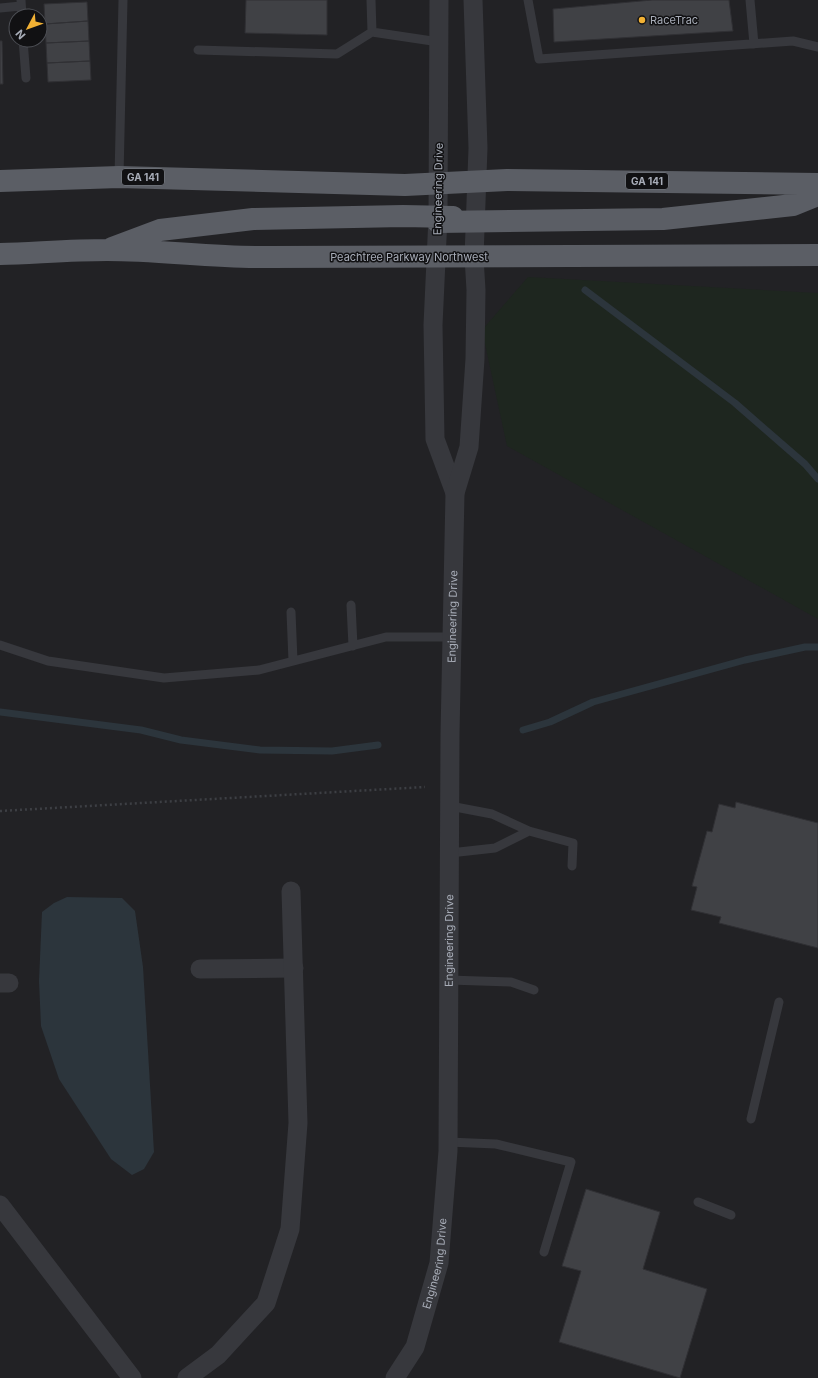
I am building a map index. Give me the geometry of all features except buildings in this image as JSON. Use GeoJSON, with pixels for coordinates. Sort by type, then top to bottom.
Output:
{"type":"FeatureCollection","features":[{"type":"Feature","properties":{"kind":"highway","name":"GA 141"},"geometry":{"type":"LineString","coordinates":[[0,181],[119,177],[405,185],[507,180],[818,184]]}},
{"type":"Feature","properties":{"kind":"highway"},"geometry":{"type":"LineString","coordinates":[[107,250],[160,230],[253,219],[404,216],[438,220],[476,218],[663,219],[793,205],[818,195]]}},
{"type":"Feature","properties":{"kind":"highway","name":"Peachtree Parkway Northwest"},"geometry":{"type":"LineString","coordinates":[[0,254],[107,250],[234,257],[437,258],[505,255],[818,255]]}},
{"type":"Feature","properties":{"kind":"street","name":"Engineering Drive"},"geometry":{"type":"LineString","coordinates":[[439,0],[438,220],[433,325],[436,439],[455,493]]}},
{"type":"Feature","properties":{"kind":"street","name":"Engineering Drive"},"geometry":{"type":"LineString","coordinates":[[395,1378],[415,1347],[439,1263],[448,1142],[450,806],[455,493],[469,447],[475,359],[476,290],[474,257],[478,148],[473,0]]}},
{"type":"Feature","properties":{"kind":"street"},"geometry":{"type":"LineString","coordinates":[[187,1378],[218,1355],[266,1303],[290,1229],[298,1123],[291,892]]}},
{"type":"Feature","properties":{"kind":"street"},"geometry":{"type":"LineString","coordinates":[[200,969],[294,968]]}},
{"type":"Feature","properties":{"kind":"street"},"geometry":{"type":"LineString","coordinates":[[0,1205],[132,1378]]}},
{"type":"Feature","properties":{"kind":"lane"},"geometry":{"type":"LineString","coordinates":[[119,177],[123,0]]}},
{"type":"Feature","properties":{"kind":"lane"},"geometry":{"type":"LineString","coordinates":[[371,0],[372,32]]}},
{"type":"Feature","properties":{"kind":"lane"},"geometry":{"type":"LineString","coordinates":[[528,0],[539,59],[793,41],[818,47]]}},
{"type":"Feature","properties":{"kind":"lane"},"geometry":{"type":"LineString","coordinates":[[750,0],[754,44]]}},
{"type":"Feature","properties":{"kind":"lane"},"geometry":{"type":"LineString","coordinates":[[0,8],[21,3]]}},
{"type":"Feature","properties":{"kind":"lane"},"geometry":{"type":"LineString","coordinates":[[198,50],[337,54],[372,32],[439,42]]}},
{"type":"Feature","properties":{"kind":"lane"},"geometry":{"type":"LineString","coordinates":[[24,48],[26,78]]}},
{"type":"Feature","properties":{"kind":"lane"},"geometry":{"type":"LineString","coordinates":[[351,604],[353,646]]}},
{"type":"Feature","properties":{"kind":"lane"},"geometry":{"type":"LineString","coordinates":[[291,612],[293,661]]}},
{"type":"Feature","properties":{"kind":"lane"},"geometry":{"type":"LineString","coordinates":[[0,646],[48,661],[164,678],[259,670],[386,637],[453,636]]}},
{"type":"Feature","properties":{"kind":"lane"},"geometry":{"type":"LineString","coordinates":[[450,806],[492,814],[529,831],[573,843],[572,866]]}},
{"type":"Feature","properties":{"kind":"lane"},"geometry":{"type":"LineString","coordinates":[[450,853],[495,848],[529,831]]}},
{"type":"Feature","properties":{"kind":"lane"},"geometry":{"type":"LineString","coordinates":[[449,980],[511,982],[534,990]]}},
{"type":"Feature","properties":{"kind":"lane"},"geometry":{"type":"LineString","coordinates":[[750,1118],[779,1002]]}},
{"type":"Feature","properties":{"kind":"lane"},"geometry":{"type":"LineString","coordinates":[[448,1142],[496,1144],[571,1162],[544,1252]]}},
{"type":"Feature","properties":{"kind":"lane"},"geometry":{"type":"LineString","coordinates":[[698,1202],[731,1215]]}},
{"type":"Feature","properties":{"kind":"path"},"geometry":{"type":"LineString","coordinates":[[0,811],[425,787]]}},
{"type":"Feature","properties":{"kind":"shaded area"},"geometry":{"type":"Polygon","coordinates":[[[0,0],[818,0],[818,1378],[0,1378],[0,0]]]}},
{"type":"Feature","properties":{"kind":"shaded area"},"geometry":{"type":"Polygon","coordinates":[[[528,277],[818,293],[818,619],[507,446],[482,330],[528,277]]]}},
{"type":"Feature","properties":{"kind":"shaded area"},"geometry":{"type":"Polygon","coordinates":[[[67,897],[122,898],[135,911],[143,967],[154,1152],[144,1169],[132,1175],[111,1159],[59,1079],[41,1026],[39,981],[42,912],[54,903],[67,897]]]}},
{"type":"Feature","properties":{"kind":"waterway"},"geometry":{"type":"LineString","coordinates":[[585,290],[735,403],[805,464],[818,479]]}},
{"type":"Feature","properties":{"kind":"waterway"},"geometry":{"type":"LineString","coordinates":[[523,730],[550,722],[593,702],[745,660],[805,647],[818,647]]}},
{"type":"Feature","properties":{"kind":"waterway"},"geometry":{"type":"LineString","coordinates":[[0,712],[141,730],[181,740],[260,750],[332,751],[378,745]]}},
{"type":"Feature","properties":{"kind":"place","name":"RaceTrac"},"geometry":{"type":"Point","coordinates":[642,20]}}]}
